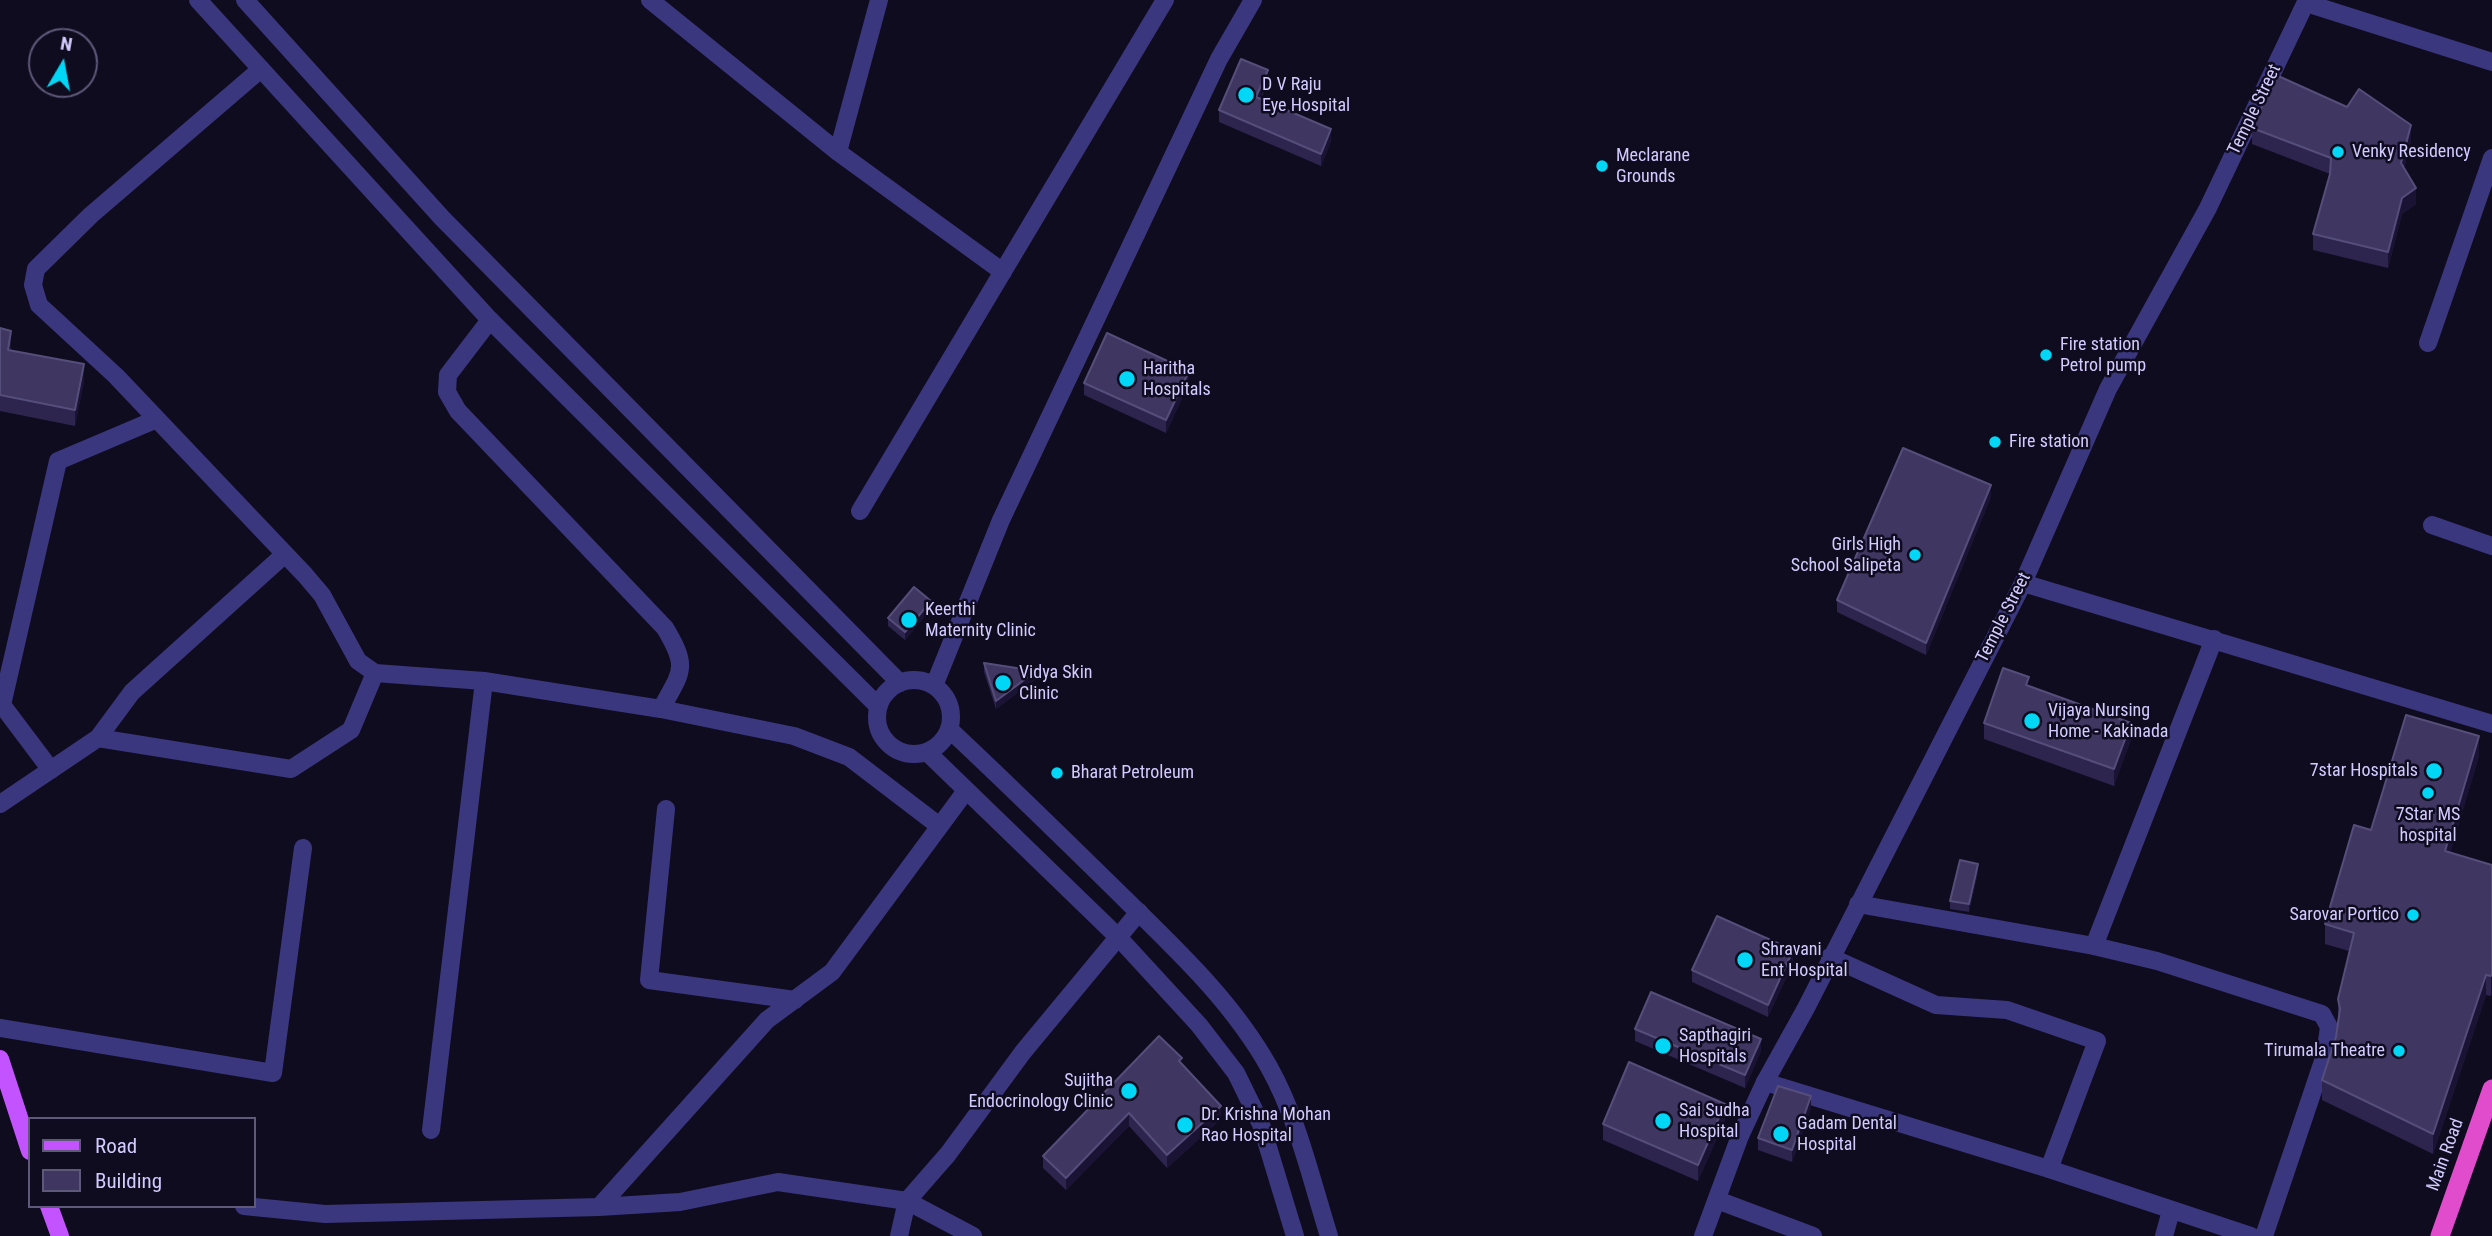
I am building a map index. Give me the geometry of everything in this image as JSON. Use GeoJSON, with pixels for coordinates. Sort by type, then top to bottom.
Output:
{"type":"FeatureCollection","features":[{"type":"Feature","properties":{"kind":"highway","name":"Main Road"},"geometry":{"type":"LineString","coordinates":[[2440,1236],[2492,1089]]}},
{"type":"Feature","properties":{"kind":"main road"},"geometry":{"type":"LineString","coordinates":[[0,1059],[28,1145]]}},
{"type":"Feature","properties":{"kind":"main road"},"geometry":{"type":"LineString","coordinates":[[50,1208],[60,1236]]}},
{"type":"Feature","properties":{"kind":"street"},"geometry":{"type":"LineString","coordinates":[[198,0],[490,320],[878,706]]}},
{"type":"Feature","properties":{"kind":"street"},"geometry":{"type":"LineString","coordinates":[[245,0],[306,70],[590,372],[900,683]]}},
{"type":"Feature","properties":{"kind":"street"},"geometry":{"type":"LineString","coordinates":[[650,0],[838,152],[1003,272]]}},
{"type":"Feature","properties":{"kind":"street"},"geometry":{"type":"LineString","coordinates":[[838,152],[879,0]]}},
{"type":"Feature","properties":{"kind":"street"},"geometry":{"type":"LineString","coordinates":[[860,511],[1165,0]]}},
{"type":"Feature","properties":{"kind":"street"},"geometry":{"type":"LineString","coordinates":[[934,686],[1000,520],[1219,59],[1253,0]]}},
{"type":"Feature","properties":{"kind":"street"},"geometry":{"type":"LineString","coordinates":[[2306,1],[2492,62]]}},
{"type":"Feature","properties":{"kind":"street","name":"Temple Street"},"geometry":{"type":"LineString","coordinates":[[1703,1236],[1765,1082],[2023,583],[2108,389],[2208,208],[2306,1]]}},
{"type":"Feature","properties":{"kind":"street"},"geometry":{"type":"LineString","coordinates":[[261,69],[91,215],[36,270],[33,285],[39,305],[157,419],[322,595],[358,661],[375,673],[484,681],[661,709],[794,736],[849,757],[939,825]]}},
{"type":"Feature","properties":{"kind":"street"},"geometry":{"type":"LineString","coordinates":[[282,94],[306,70]]}},
{"type":"Feature","properties":{"kind":"street"},"geometry":{"type":"LineString","coordinates":[[2428,343],[2492,158]]}},
{"type":"Feature","properties":{"kind":"street"},"geometry":{"type":"LineString","coordinates":[[490,320],[448,376],[447,392],[458,411],[665,628],[680,653],[681,674],[661,709]]}},
{"type":"Feature","properties":{"kind":"street"},"geometry":{"type":"LineString","coordinates":[[51,770],[2,705],[58,461],[157,419]]}},
{"type":"Feature","properties":{"kind":"street"},"geometry":{"type":"LineString","coordinates":[[2432,525],[2492,546]]}},
{"type":"Feature","properties":{"kind":"street"},"geometry":{"type":"LineString","coordinates":[[0,804],[98,738],[132,692],[285,554]]}},
{"type":"Feature","properties":{"kind":"street"},"geometry":{"type":"LineString","coordinates":[[2023,583],[2492,724]]}},
{"type":"Feature","properties":{"kind":"street"},"geometry":{"type":"LineString","coordinates":[[2094,946],[2214,639]]}},
{"type":"Feature","properties":{"kind":"street"},"geometry":{"type":"LineString","coordinates":[[98,738],[291,769],[351,730],[375,673]]}},
{"type":"Feature","properties":{"kind":"street"},"geometry":{"type":"LineString","coordinates":[[917,680],[934,686],[945,698],[951,713],[949,729],[940,743],[927,752],[910,754],[894,749],[883,738],[877,723],[878,706],[886,692],[900,683],[917,680]]}},
{"type":"Feature","properties":{"kind":"street"},"geometry":{"type":"LineString","coordinates":[[432,1130],[484,681]]}},
{"type":"Feature","properties":{"kind":"street"},"geometry":{"type":"LineString","coordinates":[[949,729],[1139,912],[1196,970],[1238,1019],[1268,1066],[1288,1105],[1329,1236]]}},
{"type":"Feature","properties":{"kind":"street"},"geometry":{"type":"LineString","coordinates":[[927,752],[965,792],[1119,938],[1199,1026],[1236,1073],[1261,1124],[1295,1236]]}},
{"type":"Feature","properties":{"kind":"street"},"geometry":{"type":"LineString","coordinates":[[598,1207],[767,1020],[832,972],[965,792]]}},
{"type":"Feature","properties":{"kind":"street"},"geometry":{"type":"LineString","coordinates":[[666,809],[649,980],[795,1000]]}},
{"type":"Feature","properties":{"kind":"street"},"geometry":{"type":"LineString","coordinates":[[0,1028],[273,1073],[303,848]]}},
{"type":"Feature","properties":{"kind":"street"},"geometry":{"type":"LineString","coordinates":[[1858,904],[2094,946],[2157,961],[2322,1014],[2329,1027],[2325,1055],[2264,1236]]}},
{"type":"Feature","properties":{"kind":"street"},"geometry":{"type":"LineString","coordinates":[[899,1236],[907,1201],[948,1154],[1023,1052],[1139,912]]}},
{"type":"Feature","properties":{"kind":"street"},"geometry":{"type":"LineString","coordinates":[[1830,957],[1936,1005],[2007,1010],[2097,1041],[2049,1169]]}},
{"type":"Feature","properties":{"kind":"street"},"geometry":{"type":"LineString","coordinates":[[1765,1082],[2049,1169],[2251,1236]]}},
{"type":"Feature","properties":{"kind":"street"},"geometry":{"type":"LineString","coordinates":[[256,1207],[325,1214],[598,1207],[680,1202],[778,1182],[907,1201],[973,1236]]}},
{"type":"Feature","properties":{"kind":"street"},"geometry":{"type":"LineString","coordinates":[[1717,1200],[1813,1236]]}},
{"type":"Feature","properties":{"kind":"street"},"geometry":{"type":"LineString","coordinates":[[2164,1236],[2171,1211]]}},
{"type":"Feature","properties":{"kind":"building"},"geometry":{"type":"Polygon","coordinates":[[[1241,59],[1268,70],[1256,97],[1331,129],[1321,154],[1219,110],[1241,59]]]}},
{"type":"Feature","properties":{"kind":"building"},"geometry":{"type":"Polygon","coordinates":[[[2276,75],[2347,107],[2359,89],[2411,125],[2401,163],[2416,188],[2402,198],[2388,252],[2313,234],[2330,174],[2331,158],[2252,128],[2276,75]]]}},
{"type":"Feature","properties":{"kind":"building"},"geometry":{"type":"Polygon","coordinates":[[[0,328],[11,331],[8,350],[84,364],[75,410],[0,395],[0,328]]]}},
{"type":"Feature","properties":{"kind":"building"},"geometry":{"type":"Polygon","coordinates":[[[1107,333],[1189,371],[1166,420],[1084,383],[1107,333]]]}},
{"type":"Feature","properties":{"kind":"building","name":"Girls High School Salipeta"},"geometry":{"type":"Polygon","coordinates":[[[1903,448],[1991,485],[1926,643],[1837,600],[1903,448]]]}},
{"type":"Feature","properties":{"kind":"building"},"geometry":{"type":"Polygon","coordinates":[[[914,587],[931,601],[905,632],[888,618],[914,587]]]}},
{"type":"Feature","properties":{"kind":"building"},"geometry":{"type":"Polygon","coordinates":[[[984,663],[1036,671],[996,701],[984,663]]]}},
{"type":"Feature","properties":{"kind":"building"},"geometry":{"type":"Polygon","coordinates":[[[2003,668],[2029,677],[2026,685],[2131,723],[2114,769],[1984,723],[2003,668]]]}},
{"type":"Feature","properties":{"kind":"building"},"geometry":{"type":"Polygon","coordinates":[[[2406,715],[2479,736],[2445,851],[2492,865],[2492,973],[2491,976],[2486,975],[2433,1134],[2322,1080],[2336,1037],[2340,1009],[2338,999],[2354,933],[2325,924],[2354,825],[2371,830],[2406,715]]]}},
{"type":"Feature","properties":{"kind":"building"},"geometry":{"type":"Polygon","coordinates":[[[1960,860],[1978,864],[1969,904],[1950,901],[1960,860]]]}},
{"type":"Feature","properties":{"kind":"building"},"geometry":{"type":"Polygon","coordinates":[[[1717,916],[1793,950],[1768,1005],[1692,970],[1717,916]]]}},
{"type":"Feature","properties":{"kind":"building"},"geometry":{"type":"Polygon","coordinates":[[[1651,992],[1761,1039],[1745,1075],[1635,1029],[1651,992]]]}},
{"type":"Feature","properties":{"kind":"building"},"geometry":{"type":"Polygon","coordinates":[[[1159,1036],[1182,1058],[1179,1061],[1221,1106],[1167,1155],[1129,1113],[1066,1178],[1043,1156],[1159,1036]]]}},
{"type":"Feature","properties":{"kind":"building"},"geometry":{"type":"Polygon","coordinates":[[[1629,1062],[1725,1104],[1698,1165],[1603,1124],[1629,1062]]]}},
{"type":"Feature","properties":{"kind":"building"},"geometry":{"type":"Polygon","coordinates":[[[1778,1086],[1811,1096],[1792,1150],[1758,1138],[1778,1086]]]}},
{"type":"Feature","properties":{"kind":"place","name":"D V Raju Eye Hospital"},"geometry":{"type":"Point","coordinates":[1246,95]}},
{"type":"Feature","properties":{"kind":"place","name":"Venky Residency"},"geometry":{"type":"Point","coordinates":[2338,152]}},
{"type":"Feature","properties":{"kind":"place","name":"Meclarane Grounds"},"geometry":{"type":"Point","coordinates":[1602,166]}},
{"type":"Feature","properties":{"kind":"place","name":"Fire station Petrol pump"},"geometry":{"type":"Point","coordinates":[2046,355]}},
{"type":"Feature","properties":{"kind":"place","name":"Haritha Hospitals"},"geometry":{"type":"Point","coordinates":[1127,379]}},
{"type":"Feature","properties":{"kind":"place","name":"Fire station"},"geometry":{"type":"Point","coordinates":[1995,442]}},
{"type":"Feature","properties":{"kind":"place","name":"Girls High School Salipeta"},"geometry":{"type":"Point","coordinates":[1915,555]}},
{"type":"Feature","properties":{"kind":"place","name":"Keerthi Maternity Clinic"},"geometry":{"type":"Point","coordinates":[909,620]}},
{"type":"Feature","properties":{"kind":"place","name":"Vidya Skin Clinic"},"geometry":{"type":"Point","coordinates":[1003,683]}},
{"type":"Feature","properties":{"kind":"place","name":"Vijaya Nursing Home - Kakinada"},"geometry":{"type":"Point","coordinates":[2032,721]}},
{"type":"Feature","properties":{"kind":"place","name":"7star Hospitals"},"geometry":{"type":"Point","coordinates":[2434,771]}},
{"type":"Feature","properties":{"kind":"place","name":"Bharat Petroleum"},"geometry":{"type":"Point","coordinates":[1057,773]}},
{"type":"Feature","properties":{"kind":"place","name":"7Star MS hospital"},"geometry":{"type":"Point","coordinates":[2428,793]}},
{"type":"Feature","properties":{"kind":"place","name":"Sarovar Portico"},"geometry":{"type":"Point","coordinates":[2413,915]}},
{"type":"Feature","properties":{"kind":"place","name":"Shravani Ent Hospital"},"geometry":{"type":"Point","coordinates":[1745,960]}},
{"type":"Feature","properties":{"kind":"place","name":"Sapthagiri Hospitals"},"geometry":{"type":"Point","coordinates":[1663,1046]}},
{"type":"Feature","properties":{"kind":"place","name":"Tirumala Theatre"},"geometry":{"type":"Point","coordinates":[2399,1051]}},
{"type":"Feature","properties":{"kind":"place","name":"Sujitha Endocrinology Clinic"},"geometry":{"type":"Point","coordinates":[1129,1091]}},
{"type":"Feature","properties":{"kind":"place","name":"Sai Sudha Hospital"},"geometry":{"type":"Point","coordinates":[1663,1121]}},
{"type":"Feature","properties":{"kind":"place","name":"Dr. Krishna Mohan Rao Hospital"},"geometry":{"type":"Point","coordinates":[1185,1125]}},
{"type":"Feature","properties":{"kind":"place","name":"Gadam Dental Hospital"},"geometry":{"type":"Point","coordinates":[1781,1134]}}]}
